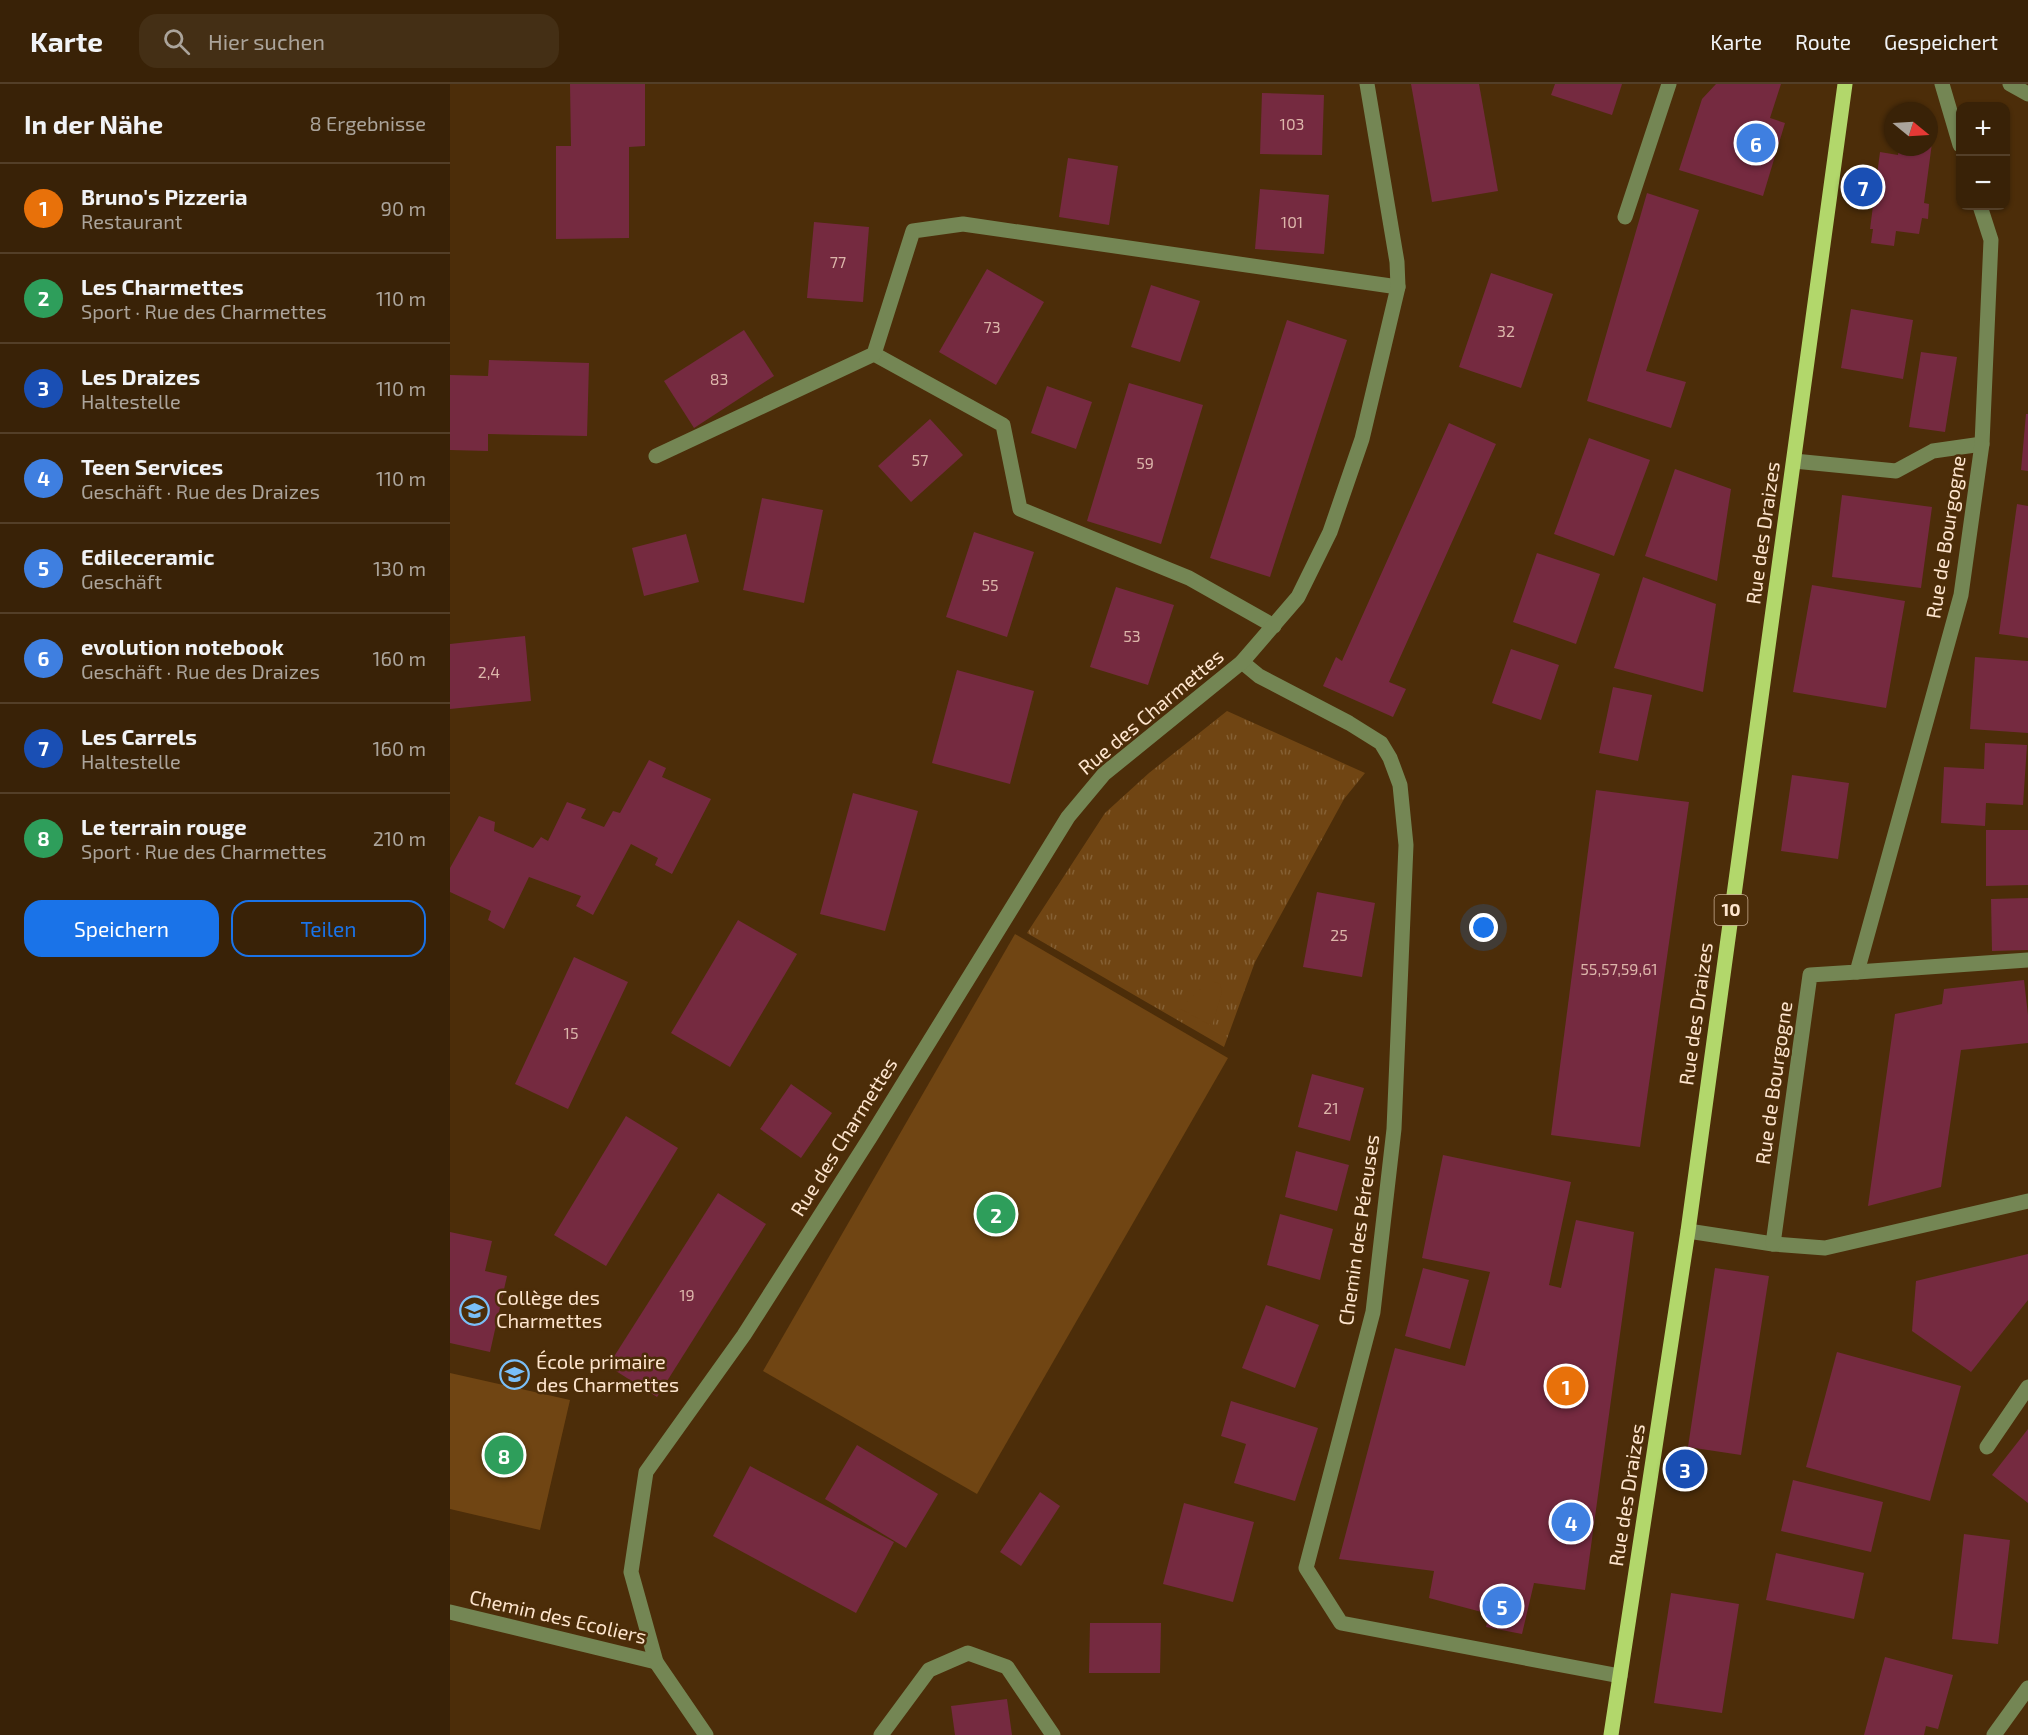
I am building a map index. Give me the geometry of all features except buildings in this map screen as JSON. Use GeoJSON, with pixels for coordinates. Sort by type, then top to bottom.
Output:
{"type":"FeatureCollection","features":[{"type":"Feature","properties":{"kind":"main road","name":"Rue des Draizes"},"geometry":{"type":"LineString","coordinates":[[1611,1735],[1688,1231],[1845,84]]}},
{"type":"Feature","properties":{"kind":"street","name":"Rue des Charmettes"},"geometry":{"type":"LineString","coordinates":[[706,1735],[656,1662],[631,1572],[646,1472],[744,1335],[871,1136],[1068,817],[1104,774],[1242,662],[1298,597],[1330,532],[1362,440],[1398,287],[1397,262],[1367,84]]}},
{"type":"Feature","properties":{"kind":"street"},"geometry":{"type":"LineString","coordinates":[[1625,217],[1669,84]]}},
{"type":"Feature","properties":{"kind":"street"},"geometry":{"type":"LineString","coordinates":[[1942,84],[1956,131]]}},
{"type":"Feature","properties":{"kind":"street"},"geometry":{"type":"LineString","coordinates":[[2010,84],[2028,94]]}},
{"type":"Feature","properties":{"kind":"street","name":"Rue de Bourgogne"},"geometry":{"type":"LineString","coordinates":[[1857,972],[1961,595],[1983,444],[1991,240],[1981,210]]}},
{"type":"Feature","properties":{"kind":"street"},"geometry":{"type":"LineString","coordinates":[[656,456],[874,354],[913,231],[963,224],[1398,287]]}},
{"type":"Feature","properties":{"kind":"street"},"geometry":{"type":"LineString","coordinates":[[874,354],[1004,425],[1020,509],[1189,578],[1274,626]]}},
{"type":"Feature","properties":{"kind":"street"},"geometry":{"type":"LineString","coordinates":[[1794,461],[1896,471],[1933,451],[1983,444]]}},
{"type":"Feature","properties":{"kind":"street","name":"Chemin des Péreuses"},"geometry":{"type":"LineString","coordinates":[[1242,662],[1259,676],[1349,723],[1380,743],[1390,758],[1400,785],[1406,845],[1394,1129],[1373,1312],[1306,1568],[1341,1623],[1620,1676]]}},
{"type":"Feature","properties":{"kind":"street","name":"Rue de Bourgogne"},"geometry":{"type":"LineString","coordinates":[[1773,1244],[1810,975],[2028,960]]}},
{"type":"Feature","properties":{"kind":"street"},"geometry":{"type":"LineString","coordinates":[[1688,1231],[1773,1244],[1825,1248],[2028,1201]]}},
{"type":"Feature","properties":{"kind":"street"},"geometry":{"type":"LineString","coordinates":[[1987,1447],[2028,1388]]}},
{"type":"Feature","properties":{"kind":"street","name":"Chemin des Ecoliers"},"geometry":{"type":"LineString","coordinates":[[450,1612],[656,1662]]}},
{"type":"Feature","properties":{"kind":"street"},"geometry":{"type":"LineString","coordinates":[[881,1735],[929,1670],[968,1653],[1007,1667],[1053,1735]]}},
{"type":"Feature","properties":{"kind":"street"},"geometry":{"type":"LineString","coordinates":[[1994,1735],[2028,1688]]}},
{"type":"Feature","properties":{"kind":"green space"},"geometry":{"type":"Polygon","coordinates":[[[1227,711],[1365,773],[1344,799],[1255,962],[1224,1047],[1027,933],[1105,813],[1149,773],[1227,711]]]}},
{"type":"Feature","properties":{"kind":"green space"},"geometry":{"type":"Polygon","coordinates":[[[1015,934],[1228,1058],[977,1494],[763,1371],[1015,934]]]}},
{"type":"Feature","properties":{"kind":"green space"},"geometry":{"type":"Polygon","coordinates":[[[1212,981],[1220,984],[1222,992],[1212,1026],[1179,1008],[1212,981]]]}},
{"type":"Feature","properties":{"kind":"green space"},"geometry":{"type":"Polygon","coordinates":[[[450,1373],[570,1400],[540,1530],[450,1509],[450,1373]]]}},
{"type":"Feature","properties":{"kind":"place","name":"evolution notebook"},"geometry":{"type":"Point","coordinates":[1756,143]}},
{"type":"Feature","properties":{"kind":"place","name":"Les Carrels"},"geometry":{"type":"Point","coordinates":[1863,187]}},
{"type":"Feature","properties":{"kind":"place","name":"Les Charmettes"},"geometry":{"type":"Point","coordinates":[996,1214]}},
{"type":"Feature","properties":{"kind":"place","name":"Collège des Charmettes"},"geometry":{"type":"Point","coordinates":[475,1310]}},
{"type":"Feature","properties":{"kind":"place","name":"École primaire des Charmettes"},"geometry":{"type":"Point","coordinates":[515,1374]}},
{"type":"Feature","properties":{"kind":"place","name":"Bruno's Pizzeria"},"geometry":{"type":"Point","coordinates":[1566,1386]}},
{"type":"Feature","properties":{"kind":"place","name":"Le terrain rouge"},"geometry":{"type":"Point","coordinates":[504,1455]}},
{"type":"Feature","properties":{"kind":"place","name":"Les Draizes"},"geometry":{"type":"Point","coordinates":[1685,1469]}},
{"type":"Feature","properties":{"kind":"place","name":"Teen Services"},"geometry":{"type":"Point","coordinates":[1571,1522]}},
{"type":"Feature","properties":{"kind":"place","name":"Edileceramic"},"geometry":{"type":"Point","coordinates":[1502,1606]}}]}
